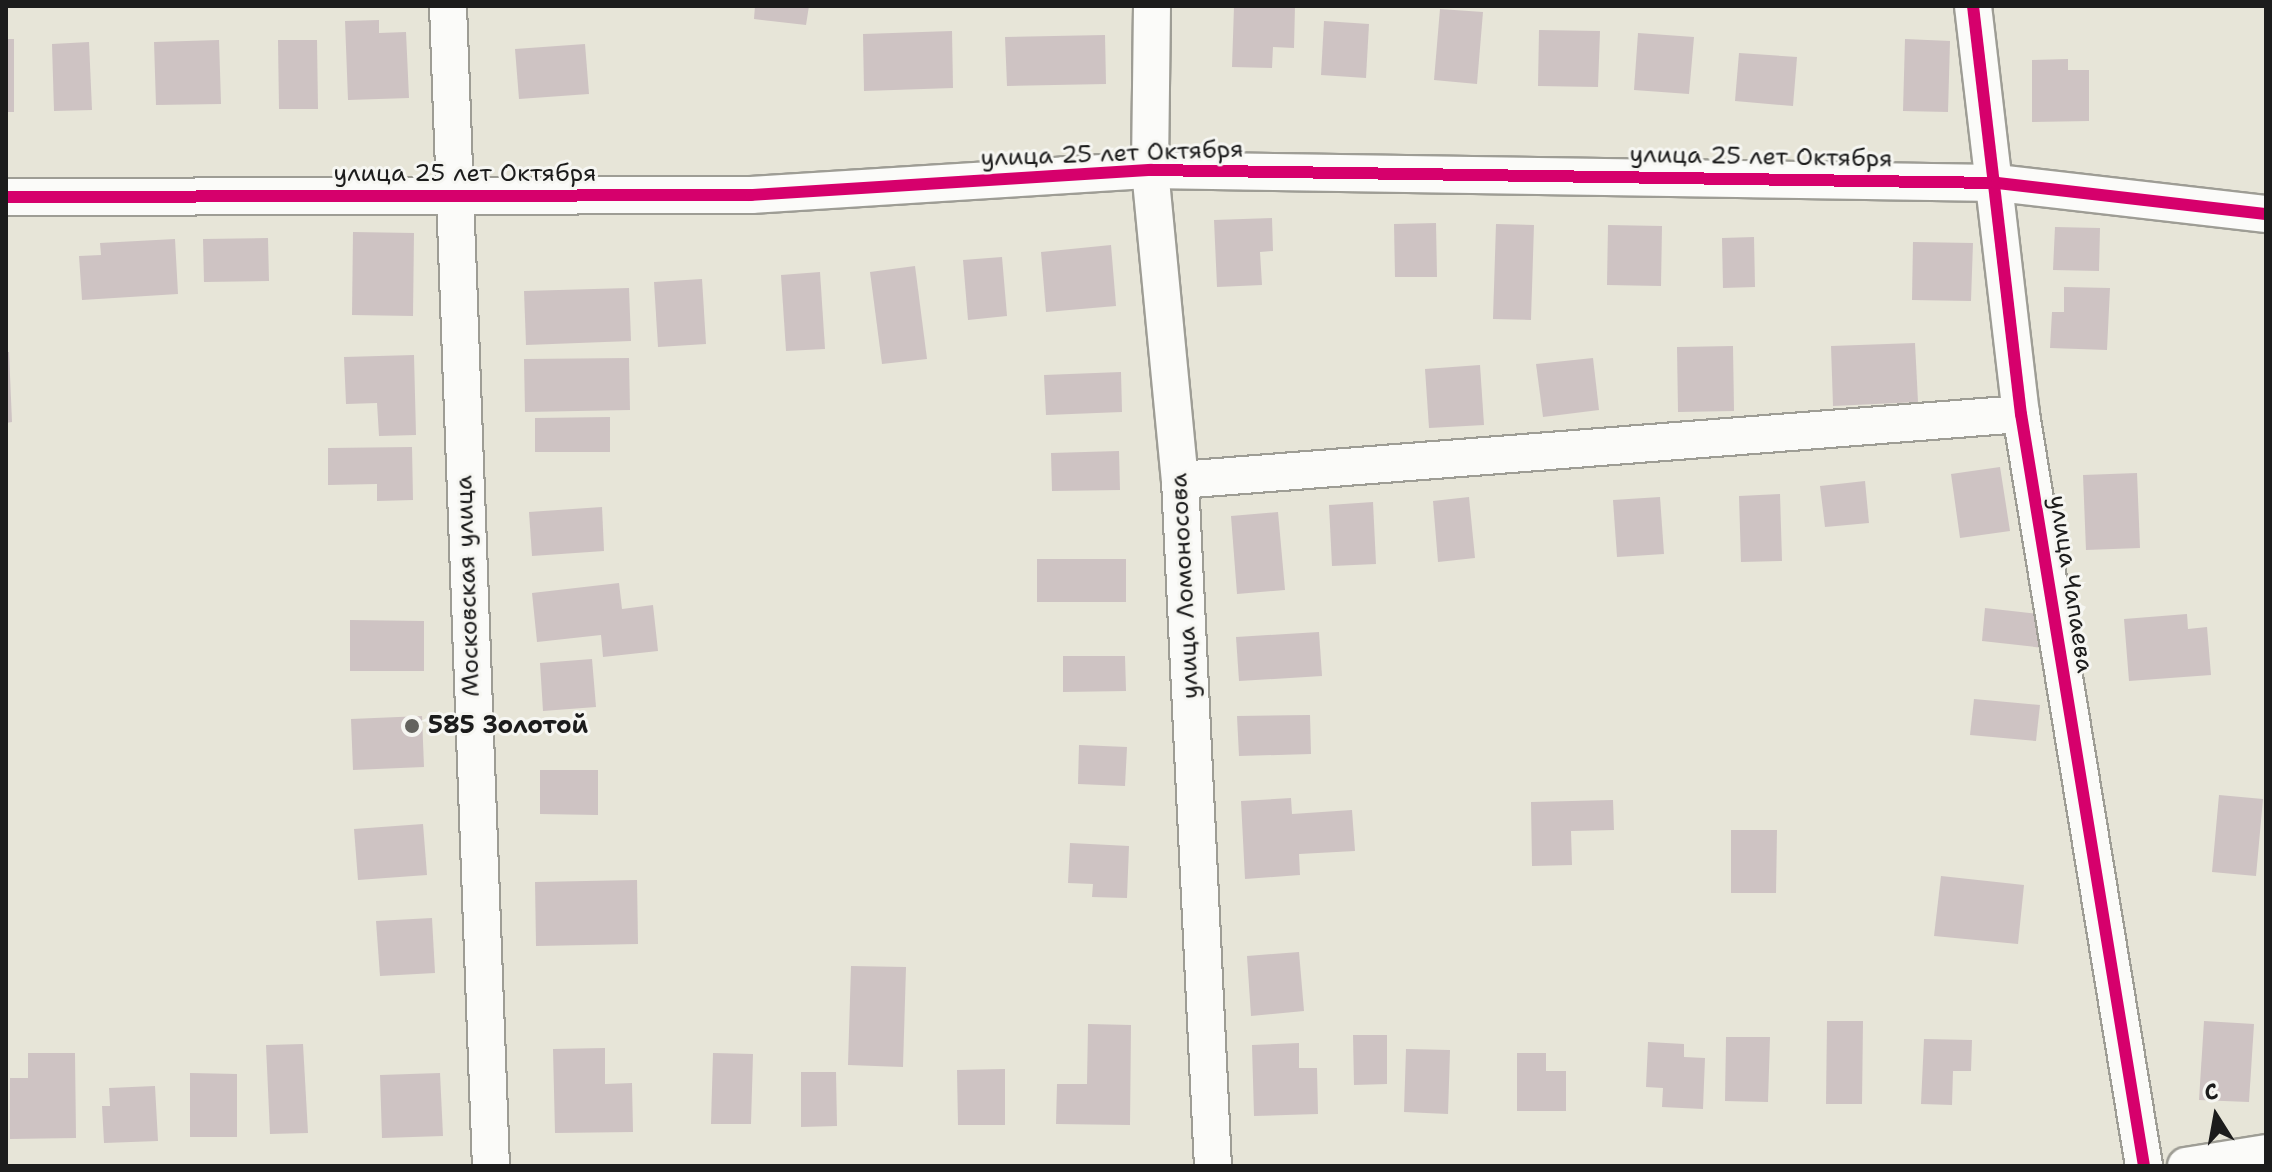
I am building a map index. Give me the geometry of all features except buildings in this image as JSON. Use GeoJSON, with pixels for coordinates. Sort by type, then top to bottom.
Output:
{"type":"FeatureCollection","features":[{"type":"Feature","properties":{"kind":"street","name":"Московская улица"},"geometry":{"type":"LineString","coordinates":[[448,6],[491,1166]]}},
{"type":"Feature","properties":{"kind":"street","name":"улица Ломоносова"},"geometry":{"type":"LineString","coordinates":[[1152,6],[1150,170],[1180,480],[1213,1166]]}},
{"type":"Feature","properties":{"kind":"street","name":"улица Чапаева"},"geometry":{"type":"LineString","coordinates":[[1973,6],[1997,183],[2021,414],[2144,1166]]}},
{"type":"Feature","properties":{"kind":"street","name":"улица 25 лет Октября"},"geometry":{"type":"LineString","coordinates":[[6,197],[751,195],[1150,170],[1997,183],[2266,214]]}},
{"type":"Feature","properties":{"kind":"street"},"geometry":{"type":"LineString","coordinates":[[1180,480],[2021,414]]}},
{"type":"Feature","properties":{"kind":"street"},"geometry":{"type":"LineString","coordinates":[[2186,1166],[2266,1153]]}},
{"type":"Feature","properties":{"kind":"cycle path"},"geometry":{"type":"LineString","coordinates":[[1973,6],[2021,414],[2144,1166]]}},
{"type":"Feature","properties":{"kind":"cycle path"},"geometry":{"type":"LineString","coordinates":[[6,197],[751,195],[1150,170],[1997,183],[2266,214]]}},
{"type":"Feature","properties":{"kind":"place","name":"585 Золотой"},"geometry":{"type":"Point","coordinates":[412,726]}}]}
